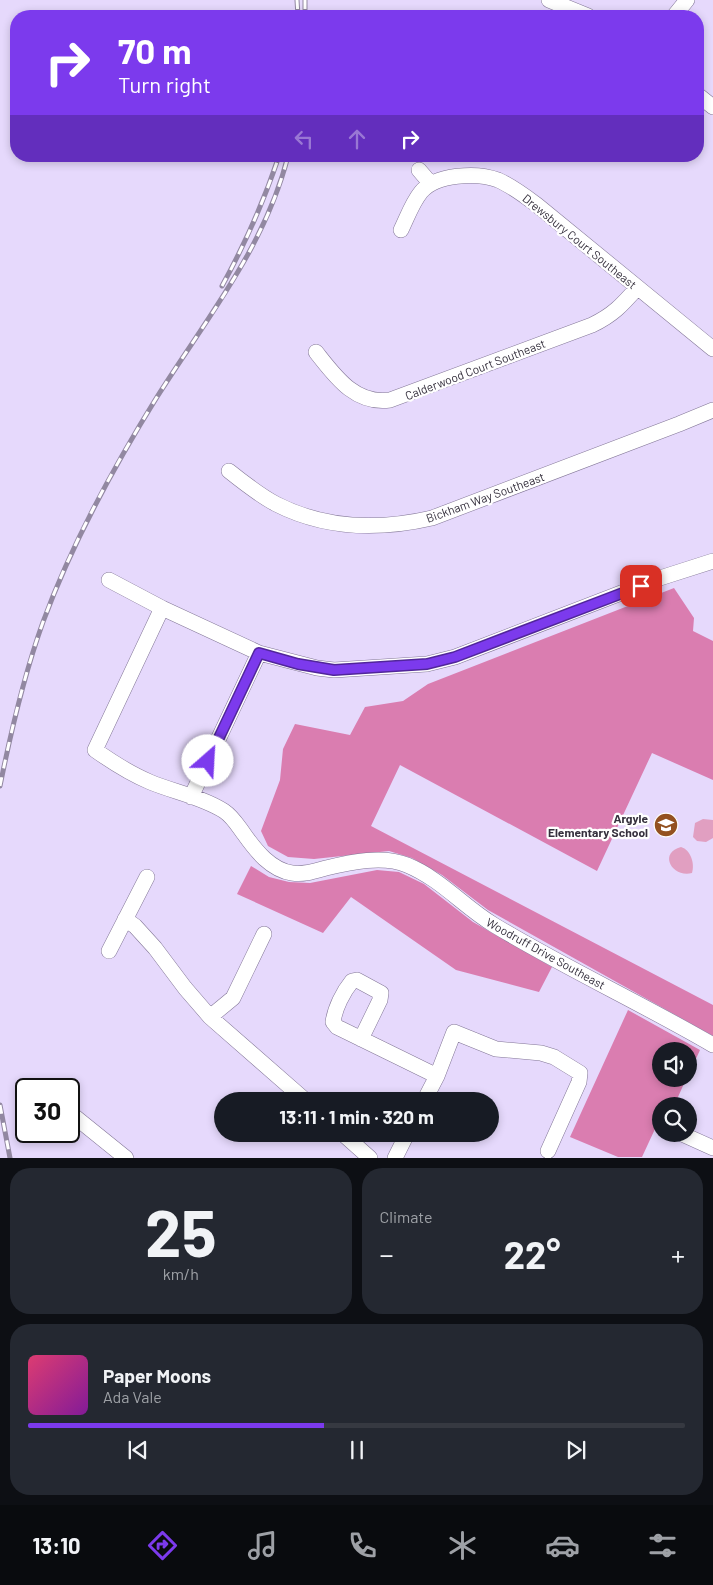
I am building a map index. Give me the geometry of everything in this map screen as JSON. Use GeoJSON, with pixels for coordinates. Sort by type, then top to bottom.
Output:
{"type":"FeatureCollection","features":[{"type":"Feature","properties":{"kind":"street"},"geometry":{"type":"LineString","coordinates":[[549,0],[573,10]]}},
{"type":"Feature","properties":{"kind":"street"},"geometry":{"type":"LineString","coordinates":[[401,230],[413,204],[421,192],[431,184],[420,170]]}},
{"type":"Feature","properties":{"kind":"street","name":"Drewsbury Court Southeast"},"geometry":{"type":"LineString","coordinates":[[431,184],[443,178],[475,176],[496,179],[510,186],[537,205],[713,349]]}},
{"type":"Feature","properties":{"kind":"street","name":"Calderwood Court Southeast"},"geometry":{"type":"LineString","coordinates":[[316,352],[334,375],[350,390],[372,400],[390,400],[600,321],[618,310],[637,288]]}},
{"type":"Feature","properties":{"kind":"street","name":"Bickham Way Southeast"},"geometry":{"type":"LineString","coordinates":[[229,472],[275,504],[306,516],[357,526],[400,524],[432,518],[713,410]]}},
{"type":"Feature","properties":{"kind":"street"},"geometry":{"type":"LineString","coordinates":[[109,580],[162,608],[259,653],[298,664],[334,670],[427,664],[455,657],[660,578],[713,560]]}},
{"type":"Feature","properties":{"kind":"street","name":"Woodruff Drive Southeast"},"geometry":{"type":"LineString","coordinates":[[162,608],[94,750],[150,782],[225,812],[236,823],[262,858],[282,870],[303,874],[377,860],[395,860],[408,865],[436,880],[493,925],[713,1045]]}},
{"type":"Feature","properties":{"kind":"street"},"geometry":{"type":"LineString","coordinates":[[191,797],[259,653]]}},
{"type":"Feature","properties":{"kind":"street"},"geometry":{"type":"LineString","coordinates":[[109,952],[147,878]]}},
{"type":"Feature","properties":{"kind":"street"},"geometry":{"type":"LineString","coordinates":[[126,919],[156,948],[185,988],[210,1017],[296,1092]]}},
{"type":"Feature","properties":{"kind":"street"},"geometry":{"type":"LineString","coordinates":[[210,1017],[233,998],[264,934]]}},
{"type":"Feature","properties":{"kind":"street"},"geometry":{"type":"LineString","coordinates":[[429,1092],[454,1032],[496,1049],[554,1056],[580,1073],[579,1082],[548,1152]]}},
{"type":"Feature","properties":{"kind":"street"},"geometry":{"type":"LineString","coordinates":[[361,1039],[437,1076]]}},
{"type":"Feature","properties":{"kind":"street"},"geometry":{"type":"LineString","coordinates":[[80,1121],[126,1158]]}},
{"type":"Feature","properties":{"kind":"street"},"geometry":{"type":"LineString","coordinates":[[697,1141],[713,1148]]}},
{"type":"Feature","properties":{"kind":"street"},"geometry":{"type":"LineString","coordinates":[[352,1142],[370,1158]]}},
{"type":"Feature","properties":{"kind":"street"},"geometry":{"type":"LineString","coordinates":[[396,1158],[404,1142]]}},
{"type":"Feature","properties":{"kind":"shaded area"},"geometry":{"type":"Polygon","coordinates":[[[674,588],[694,618],[693,631],[713,641],[713,780],[652,753],[597,871],[400,765],[371,826],[713,1005],[713,1036],[488,910],[442,875],[412,858],[389,851],[314,859],[288,857],[268,846],[261,831],[280,780],[283,749],[295,724],[350,735],[365,707],[403,701],[428,684],[674,588]]]}},
{"type":"Feature","properties":{"kind":"shaded area"},"geometry":{"type":"Polygon","coordinates":[[[703,819],[713,820],[713,838],[706,842],[697,841],[693,837],[695,823],[703,819]]]}},
{"type":"Feature","properties":{"kind":"shaded area"},"geometry":{"type":"Polygon","coordinates":[[[681,847],[690,854],[693,866],[692,873],[685,874],[679,872],[670,864],[670,854],[681,847]]]}},
{"type":"Feature","properties":{"kind":"shaded area"},"geometry":{"type":"Polygon","coordinates":[[[251,866],[269,877],[289,882],[310,883],[377,870],[399,872],[424,884],[473,922],[552,967],[539,992],[456,970],[351,897],[323,933],[237,894],[251,866]]]}},
{"type":"Feature","properties":{"kind":"shaded area"},"geometry":{"type":"Polygon","coordinates":[[[628,1010],[686,1042],[652,1042],[652,1087],[682,1087],[678,1097],[652,1097],[652,1135],[642,1157],[618,1157],[570,1137],[628,1010]]]}},
{"type":"Feature","properties":{"kind":"railway"},"geometry":{"type":"LineString","coordinates":[[297,0],[298,10]]}},
{"type":"Feature","properties":{"kind":"railway"},"geometry":{"type":"LineString","coordinates":[[305,0],[305,10]]}},
{"type":"Feature","properties":{"kind":"railway"},"geometry":{"type":"LineString","coordinates":[[222,286],[253,222],[277,162]]}},
{"type":"Feature","properties":{"kind":"railway"},"geometry":{"type":"LineString","coordinates":[[0,786],[13,724],[30,662],[54,593],[80,535],[94,506],[157,397],[214,310],[249,252],[265,221],[286,162]]}},
{"type":"Feature","properties":{"kind":"railway"},"geometry":{"type":"LineString","coordinates":[[0,1105],[10,1158]]}},
{"type":"Feature","properties":{"kind":"place","name":"Argyle Elementary School"},"geometry":{"type":"Point","coordinates":[666,825]}},
{"type":"Feature","properties":{"kind":"route"},"geometry":{"type":"LineString","coordinates":[[208,761],[259,653],[298,664],[334,670],[427,664],[455,657],[641,586]]}}]}
